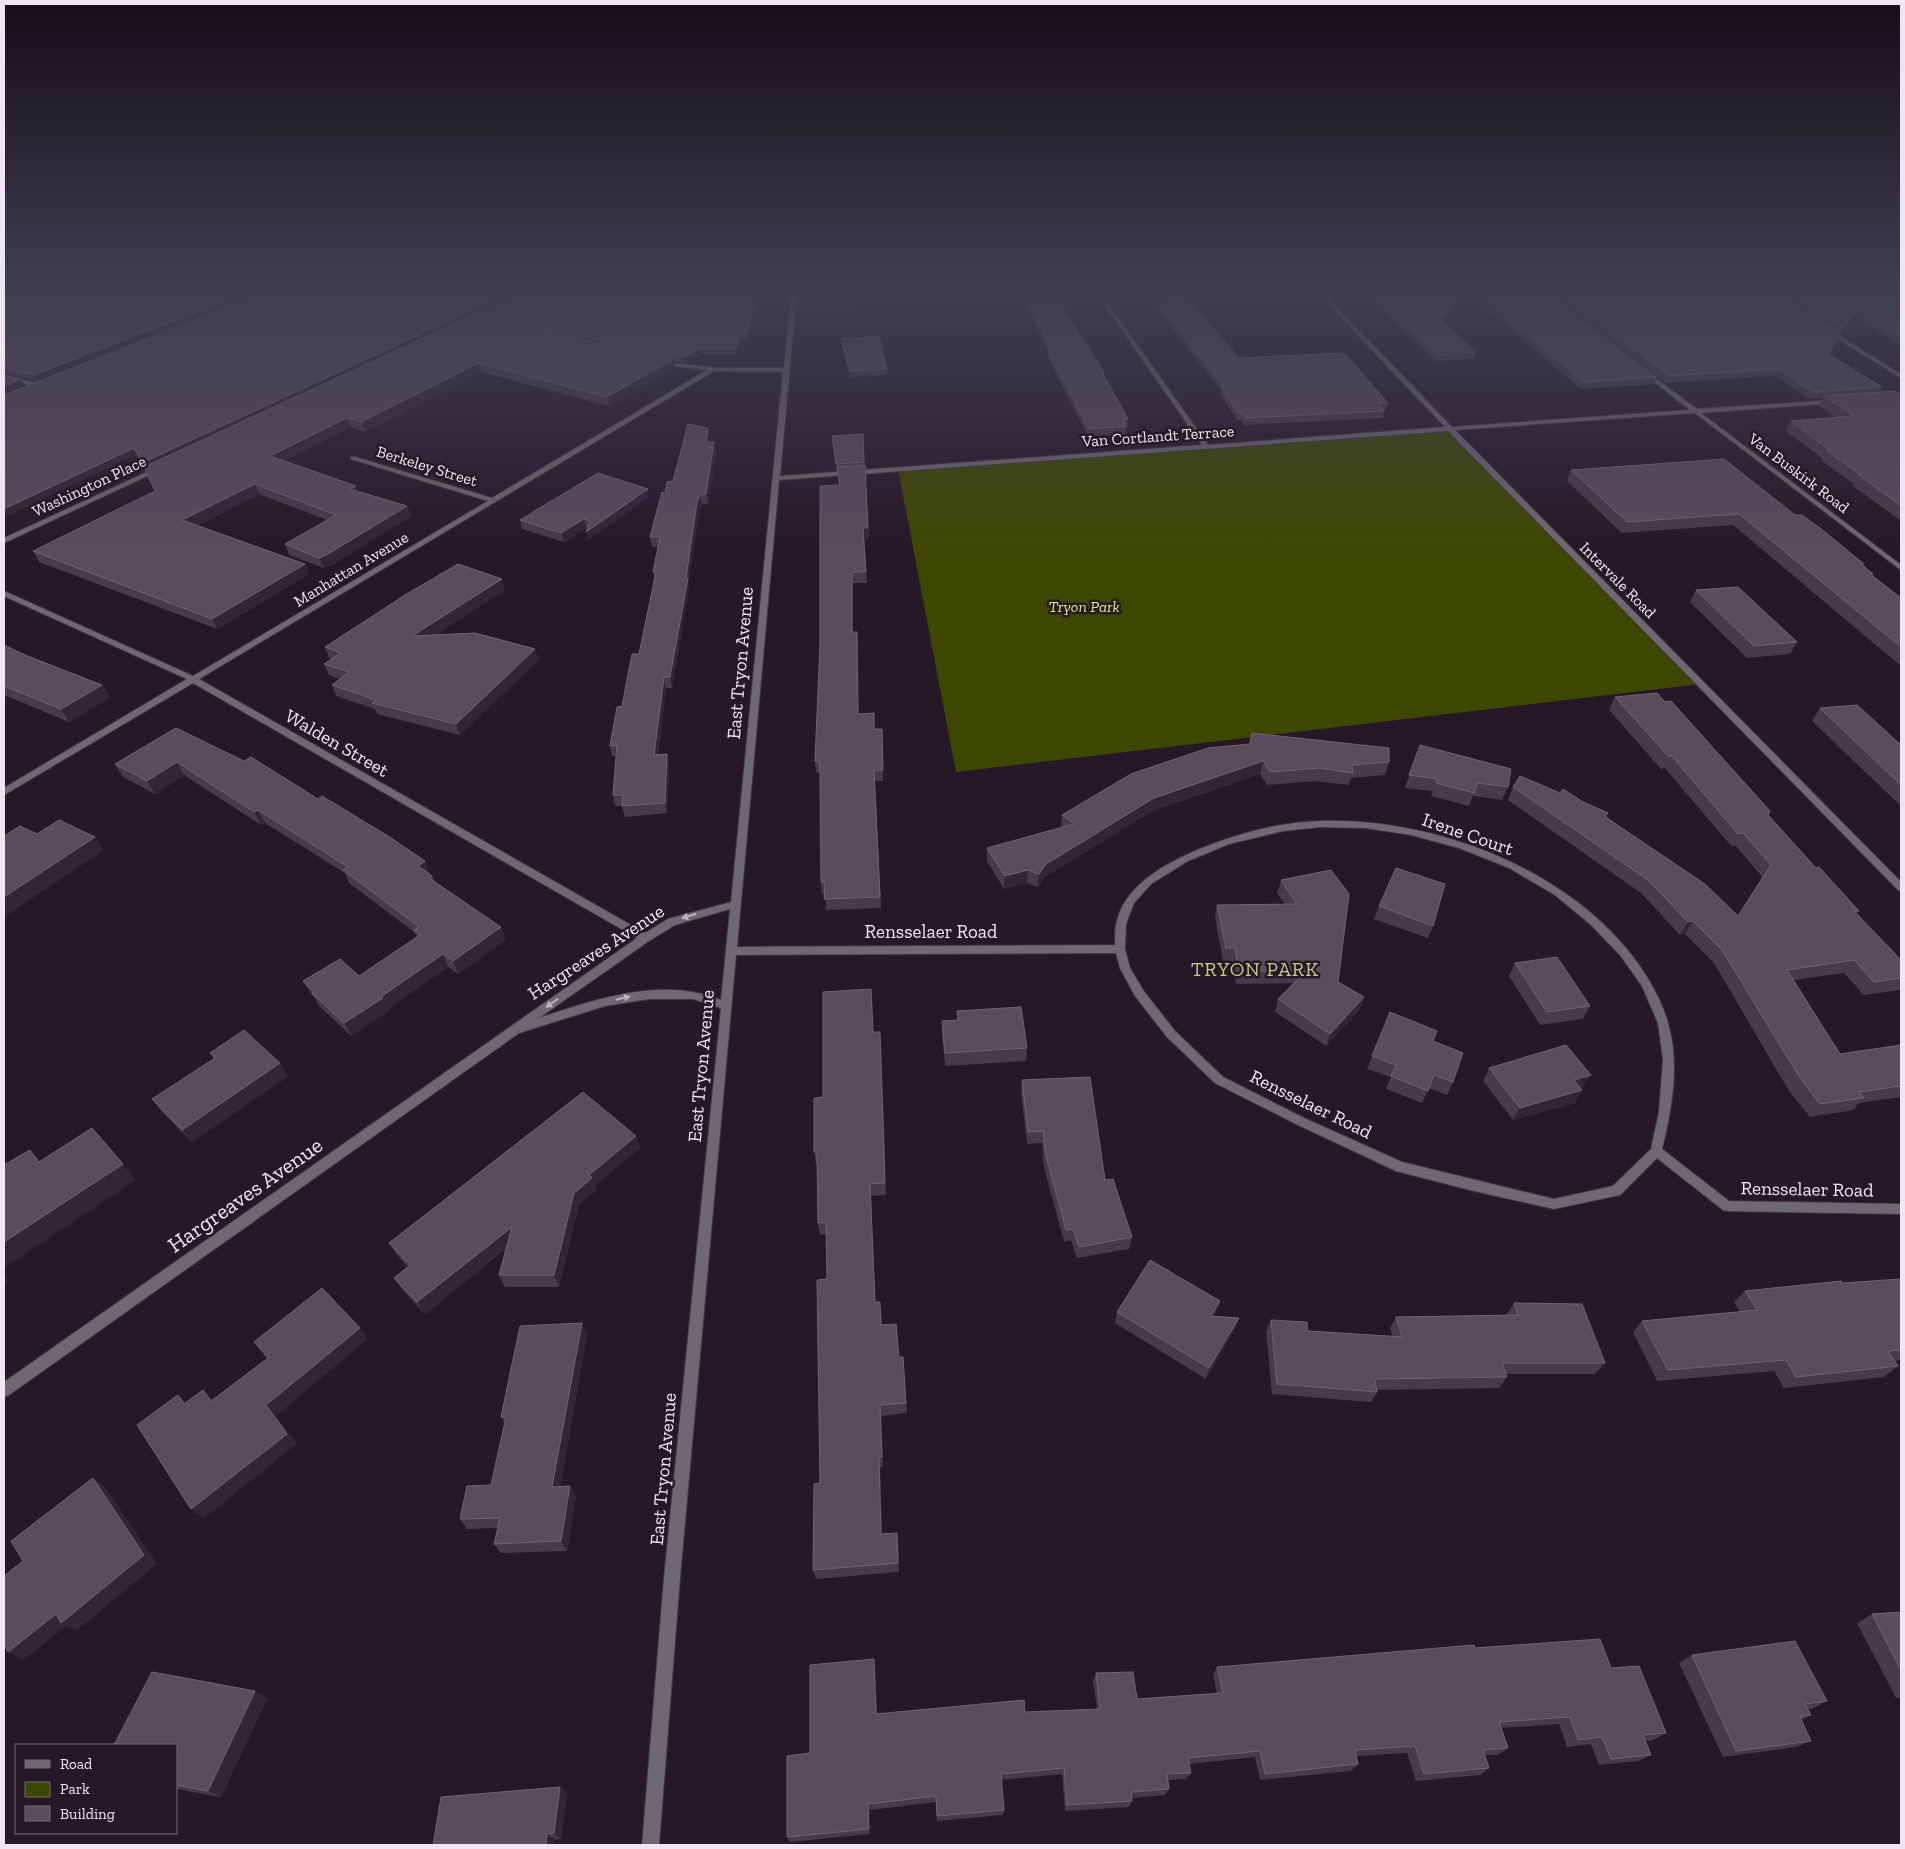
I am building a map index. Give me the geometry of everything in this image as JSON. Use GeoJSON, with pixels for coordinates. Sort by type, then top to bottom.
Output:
{"type":"FeatureCollection","features":[{"type":"Feature","properties":{"kind":"street","name":"Manhattan Avenue"},"geometry":{"type":"LineString","coordinates":[[4,792],[701,376]]}},
{"type":"Feature","properties":{"kind":"street","name":"East Tryon Avenue"},"geometry":{"type":"LineString","coordinates":[[650,1845],[674,1558],[785,376]]}},
{"type":"Feature","properties":{"kind":"street"},"geometry":{"type":"LineString","coordinates":[[1157,376],[1206,446]]}},
{"type":"Feature","properties":{"kind":"street","name":"Intervale Road"},"geometry":{"type":"LineString","coordinates":[[1400,376],[1901,888]]}},
{"type":"Feature","properties":{"kind":"street","name":"Van Buskirk Road"},"geometry":{"type":"LineString","coordinates":[[1650,376],[1901,568]]}},
{"type":"Feature","properties":{"kind":"street"},"geometry":{"type":"LineString","coordinates":[[4,377],[37,385]]}},
{"type":"Feature","properties":{"kind":"street"},"geometry":{"type":"LineString","coordinates":[[28,389],[46,382]]}},
{"type":"Feature","properties":{"kind":"street","name":"Van Cortlandt Terrace"},"geometry":{"type":"LineString","coordinates":[[776,478],[1843,400]]}},
{"type":"Feature","properties":{"kind":"street","name":"Berkeley Street"},"geometry":{"type":"LineString","coordinates":[[352,458],[493,500]]}},
{"type":"Feature","properties":{"kind":"street","name":"Washington Place"},"geometry":{"type":"LineString","coordinates":[[4,541],[163,466]]}},
{"type":"Feature","properties":{"kind":"street","name":"Walden Street"},"geometry":{"type":"LineString","coordinates":[[4,593],[193,679],[645,938]]}},
{"type":"Feature","properties":{"kind":"street","name":"Irene Court"},"geometry":{"type":"LineString","coordinates":[[1120,948],[1121,924],[1130,901],[1148,882],[1185,859],[1226,842],[1283,828],[1320,824],[1365,825],[1412,832],[1462,846],[1512,866],[1558,893],[1595,922],[1624,952],[1647,985],[1663,1023],[1669,1058],[1664,1112],[1656,1151]]}},
{"type":"Feature","properties":{"kind":"street","name":"Hargreaves Avenue"},"geometry":{"type":"LineString","coordinates":[[4,1390],[645,938],[672,922],[736,904]]}},
{"type":"Feature","properties":{"kind":"street","name":"Rensselaer Road"},"geometry":{"type":"LineString","coordinates":[[731,951],[1120,948],[1125,968],[1139,993],[1171,1034],[1219,1080],[1300,1121],[1400,1167],[1554,1204],[1616,1191],[1656,1151],[1727,1206],[1901,1209]]}},
{"type":"Feature","properties":{"kind":"street","name":"Hargreaves Avenue"},"geometry":{"type":"LineString","coordinates":[[510,1032],[592,1005],[631,996],[694,995],[726,1006]]}},
{"type":"Feature","properties":{"kind":"green space","name":"Tryon Park"},"geometry":{"type":"Polygon","coordinates":[[[1450,429],[1701,684],[956,772],[898,469],[1450,429]]]}},
{"type":"Feature","properties":{"kind":"building"},"geometry":{"type":"Polygon","coordinates":[[[4,376],[21,379],[4,386],[4,376]]]}},
{"type":"Feature","properties":{"kind":"building"},"geometry":{"type":"Polygon","coordinates":[[[52,376],[329,376],[142,463],[134,448],[4,509],[4,395],[52,376]]]}},
{"type":"Feature","properties":{"kind":"building"},"geometry":{"type":"Polygon","coordinates":[[[340,376],[452,376],[361,422],[347,418],[270,456],[356,486],[350,489],[407,506],[328,554],[319,558],[285,544],[336,515],[255,484],[182,520],[305,564],[212,619],[33,551],[155,491],[144,467],[340,376]]]}},
{"type":"Feature","properties":{"kind":"building"},"geometry":{"type":"Polygon","coordinates":[[[528,376],[644,376],[607,397],[528,376]]]}},
{"type":"Feature","properties":{"kind":"building"},"geometry":{"type":"Polygon","coordinates":[[[1061,376],[1104,376],[1128,419],[1123,420],[1126,426],[1089,429],[1061,376]]]}},
{"type":"Feature","properties":{"kind":"building"},"geometry":{"type":"Polygon","coordinates":[[[1216,376],[1364,376],[1388,403],[1378,403],[1384,411],[1245,418],[1242,413],[1238,413],[1221,386],[1224,386],[1216,376]]]}},
{"type":"Feature","properties":{"kind":"building"},"geometry":{"type":"Polygon","coordinates":[[[1577,376],[1656,377],[1584,382],[1577,376]]]}},
{"type":"Feature","properties":{"kind":"building"},"geometry":{"type":"Polygon","coordinates":[[[1790,376],[1864,376],[1882,387],[1813,392],[1790,376]]]}},
{"type":"Feature","properties":{"kind":"building"},"geometry":{"type":"Polygon","coordinates":[[[1894,391],[1901,395],[1901,506],[1827,451],[1831,451],[1791,421],[1854,416],[1824,396],[1894,391]]]}},
{"type":"Feature","properties":{"kind":"building"},"geometry":{"type":"Polygon","coordinates":[[[688,424],[708,428],[706,442],[714,442],[706,494],[700,495],[697,502],[686,578],[688,578],[670,677],[664,677],[654,755],[667,754],[665,803],[622,806],[623,795],[613,795],[617,745],[610,746],[617,707],[622,706],[632,654],[639,654],[656,572],[653,572],[660,537],[650,537],[662,492],[665,493],[667,482],[673,481],[688,424]]]}},
{"type":"Feature","properties":{"kind":"building"},"geometry":{"type":"Polygon","coordinates":[[[863,434],[864,462],[836,464],[832,436],[863,434]]]}},
{"type":"Feature","properties":{"kind":"building"},"geometry":{"type":"Polygon","coordinates":[[[1724,459],[1795,515],[1802,515],[1820,528],[1864,564],[1861,564],[1873,574],[1870,574],[1901,598],[1901,647],[1739,514],[1627,522],[1571,470],[1724,459]]]}},
{"type":"Feature","properties":{"kind":"building"},"geometry":{"type":"Polygon","coordinates":[[[865,465],[868,528],[863,528],[866,572],[852,572],[852,632],[857,632],[858,714],[874,713],[874,729],[882,729],[883,770],[874,770],[880,897],[824,899],[825,882],[821,882],[820,772],[819,761],[815,761],[820,644],[820,486],[840,485],[837,467],[865,465]]]}},
{"type":"Feature","properties":{"kind":"building"},"geometry":{"type":"Polygon","coordinates":[[[598,473],[648,489],[586,532],[590,521],[584,519],[561,533],[520,520],[598,473]]]}},
{"type":"Feature","properties":{"kind":"building"},"geometry":{"type":"Polygon","coordinates":[[[458,564],[502,579],[412,636],[475,633],[535,649],[456,724],[372,703],[376,700],[332,685],[349,672],[324,664],[341,653],[325,647],[405,595],[458,564]]]}},
{"type":"Feature","properties":{"kind":"building"},"geometry":{"type":"Polygon","coordinates":[[[1738,587],[1797,642],[1754,646],[1696,590],[1738,587]]]}},
{"type":"Feature","properties":{"kind":"building"},"geometry":{"type":"Polygon","coordinates":[[[4,645],[102,685],[61,709],[4,686],[4,645]]]}},
{"type":"Feature","properties":{"kind":"building"},"geometry":{"type":"Polygon","coordinates":[[[1657,693],[1665,702],[1671,701],[1770,811],[1768,815],[1816,868],[1819,867],[1859,911],[1854,911],[1901,960],[1901,978],[1874,982],[1854,960],[1787,970],[1840,1054],[1901,1045],[1901,1086],[1859,1092],[1864,1098],[1820,1104],[1800,1078],[1722,950],[1693,921],[1688,922],[1648,880],[1513,787],[1520,776],[1560,793],[1563,789],[1583,802],[1608,813],[1604,816],[1705,884],[1738,916],[1771,865],[1743,833],[1738,834],[1671,755],[1669,757],[1615,697],[1657,693]]]}},
{"type":"Feature","properties":{"kind":"building"},"geometry":{"type":"Polygon","coordinates":[[[1857,705],[1901,745],[1901,785],[1820,708],[1857,705]]]}},
{"type":"Feature","properties":{"kind":"building"},"geometry":{"type":"Polygon","coordinates":[[[176,728],[244,761],[251,757],[318,799],[322,796],[388,836],[425,861],[418,866],[432,876],[429,878],[501,927],[453,961],[443,954],[382,996],[383,998],[344,1023],[312,993],[314,992],[303,981],[340,959],[359,976],[420,935],[414,930],[419,927],[343,870],[348,867],[258,810],[254,812],[177,762],[147,781],[115,764],[176,728]]]}},
{"type":"Feature","properties":{"kind":"building"},"geometry":{"type":"Polygon","coordinates":[[[1252,733],[1389,748],[1389,762],[1352,765],[1353,773],[1319,768],[1270,772],[1263,761],[1154,798],[1046,864],[1039,874],[1028,870],[1005,876],[987,848],[1074,824],[1062,815],[1131,774],[1208,748],[1250,744],[1252,733]]]}},
{"type":"Feature","properties":{"kind":"building"},"geometry":{"type":"Polygon","coordinates":[[[1420,745],[1511,769],[1508,787],[1477,783],[1474,793],[1436,783],[1437,779],[1409,775],[1420,745]]]}},
{"type":"Feature","properties":{"kind":"building"},"geometry":{"type":"Polygon","coordinates":[[[59,820],[95,837],[4,897],[4,836],[20,826],[37,834],[59,820]]]}},
{"type":"Feature","properties":{"kind":"building"},"geometry":{"type":"Polygon","coordinates":[[[1396,868],[1445,884],[1433,926],[1379,906],[1396,868]]]}},
{"type":"Feature","properties":{"kind":"building"},"geometry":{"type":"Polygon","coordinates":[[[1331,870],[1349,894],[1338,982],[1364,997],[1330,1034],[1278,999],[1306,971],[1239,971],[1235,948],[1226,948],[1217,905],[1297,904],[1281,880],[1331,870]]]}},
{"type":"Feature","properties":{"kind":"building"},"geometry":{"type":"Polygon","coordinates":[[[1557,957],[1590,1006],[1547,1012],[1515,963],[1557,957]]]}},
{"type":"Feature","properties":{"kind":"building"},"geometry":{"type":"Polygon","coordinates":[[[871,989],[873,1032],[880,1032],[885,1183],[870,1184],[875,1302],[880,1302],[881,1325],[896,1324],[899,1357],[903,1357],[906,1403],[880,1405],[882,1457],[879,1457],[881,1534],[897,1533],[898,1563],[813,1570],[814,1484],[820,1483],[817,1280],[827,1279],[826,1222],[818,1223],[817,1152],[814,1152],[814,1098],[823,1097],[823,992],[871,989]]]}},
{"type":"Feature","properties":{"kind":"building"},"geometry":{"type":"Polygon","coordinates":[[[1021,1007],[1027,1048],[945,1053],[942,1021],[958,1020],[957,1011],[1021,1007]]]}},
{"type":"Feature","properties":{"kind":"building"},"geometry":{"type":"Polygon","coordinates":[[[1390,1012],[1437,1031],[1433,1041],[1463,1053],[1453,1082],[1434,1075],[1428,1091],[1391,1076],[1396,1065],[1372,1056],[1390,1012]]]}},
{"type":"Feature","properties":{"kind":"building"},"geometry":{"type":"Polygon","coordinates":[[[244,1030],[280,1063],[182,1130],[152,1099],[215,1058],[210,1053],[244,1030]]]}},
{"type":"Feature","properties":{"kind":"building"},"geometry":{"type":"Polygon","coordinates":[[[1566,1045],[1591,1075],[1574,1080],[1582,1090],[1520,1108],[1489,1068],[1566,1045]]]}},
{"type":"Feature","properties":{"kind":"building"},"geometry":{"type":"Polygon","coordinates":[[[1090,1077],[1105,1180],[1113,1179],[1132,1237],[1079,1247],[1073,1229],[1066,1230],[1046,1155],[1043,1131],[1028,1132],[1022,1080],[1090,1077]]]}},
{"type":"Feature","properties":{"kind":"building"},"geometry":{"type":"Polygon","coordinates":[[[583,1092],[636,1136],[589,1175],[592,1178],[574,1193],[554,1275],[499,1275],[512,1227],[417,1302],[394,1278],[410,1265],[389,1243],[583,1092]]]}},
{"type":"Feature","properties":{"kind":"building"},"geometry":{"type":"Polygon","coordinates":[[[92,1128],[123,1164],[4,1242],[4,1165],[30,1150],[39,1162],[92,1128]]]}},
{"type":"Feature","properties":{"kind":"building"},"geometry":{"type":"Polygon","coordinates":[[[1150,1260],[1220,1301],[1211,1316],[1239,1318],[1209,1368],[1117,1312],[1150,1260]]]}},
{"type":"Feature","properties":{"kind":"building"},"geometry":{"type":"Polygon","coordinates":[[[1901,1279],[1901,1350],[1888,1351],[1898,1366],[1796,1377],[1786,1360],[1668,1370],[1642,1321],[1757,1310],[1745,1291],[1841,1281],[1842,1283],[1901,1279]]]}},
{"type":"Feature","properties":{"kind":"building"},"geometry":{"type":"Polygon","coordinates":[[[322,1288],[360,1328],[266,1405],[287,1434],[191,1509],[137,1425],[178,1395],[184,1404],[203,1390],[211,1401],[268,1358],[254,1342],[322,1288]]]}},
{"type":"Feature","properties":{"kind":"building"},"geometry":{"type":"Polygon","coordinates":[[[1514,1303],[1582,1304],[1605,1363],[1502,1363],[1507,1377],[1375,1379],[1377,1392],[1277,1384],[1271,1320],[1307,1322],[1308,1331],[1402,1337],[1396,1317],[1518,1315],[1514,1303]]]}},
{"type":"Feature","properties":{"kind":"building"},"geometry":{"type":"Polygon","coordinates":[[[582,1323],[552,1487],[570,1486],[561,1541],[494,1544],[500,1518],[460,1519],[467,1486],[491,1485],[506,1417],[501,1417],[520,1326],[582,1323]]]}},
{"type":"Feature","properties":{"kind":"building"},"geometry":{"type":"Polygon","coordinates":[[[93,1478],[144,1555],[61,1623],[56,1614],[8,1652],[4,1644],[4,1576],[23,1561],[11,1541],[93,1478]]]}},
{"type":"Feature","properties":{"kind":"building"},"geometry":{"type":"Polygon","coordinates":[[[1901,1612],[1901,1670],[1872,1614],[1901,1612]]]}},
{"type":"Feature","properties":{"kind":"building"},"geometry":{"type":"Polygon","coordinates":[[[1600,1639],[1611,1668],[1639,1666],[1666,1733],[1643,1735],[1651,1755],[1611,1759],[1602,1737],[1578,1740],[1570,1717],[1499,1722],[1508,1748],[1483,1750],[1489,1768],[1424,1774],[1415,1746],[1355,1750],[1358,1764],[1265,1774],[1260,1751],[1188,1758],[1191,1773],[1167,1774],[1169,1789],[1131,1792],[1132,1801],[1067,1805],[1064,1768],[1001,1774],[1004,1810],[937,1816],[936,1796],[868,1804],[869,1829],[787,1837],[787,1756],[810,1753],[810,1665],[874,1659],[876,1714],[1024,1700],[1025,1712],[1100,1709],[1096,1673],[1133,1672],[1137,1699],[1223,1693],[1217,1667],[1474,1645],[1475,1648],[1600,1639]]]}},
{"type":"Feature","properties":{"kind":"building"},"geometry":{"type":"Polygon","coordinates":[[[1795,1641],[1827,1701],[1805,1704],[1811,1715],[1800,1717],[1811,1741],[1736,1751],[1692,1655],[1795,1641]]]}},
{"type":"Feature","properties":{"kind":"building"},"geometry":{"type":"Polygon","coordinates":[[[152,1672],[255,1691],[208,1791],[178,1785],[178,1744],[115,1744],[152,1672]]]}},
{"type":"Feature","properties":{"kind":"building"},"geometry":{"type":"Polygon","coordinates":[[[560,1787],[554,1833],[547,1834],[546,1845],[433,1845],[441,1797],[560,1787]]]}},
{"type":"Feature","properties":{"kind":"district","name":"TRYON PARK"},"geometry":{"type":"Point","coordinates":[1255,969]}}]}
